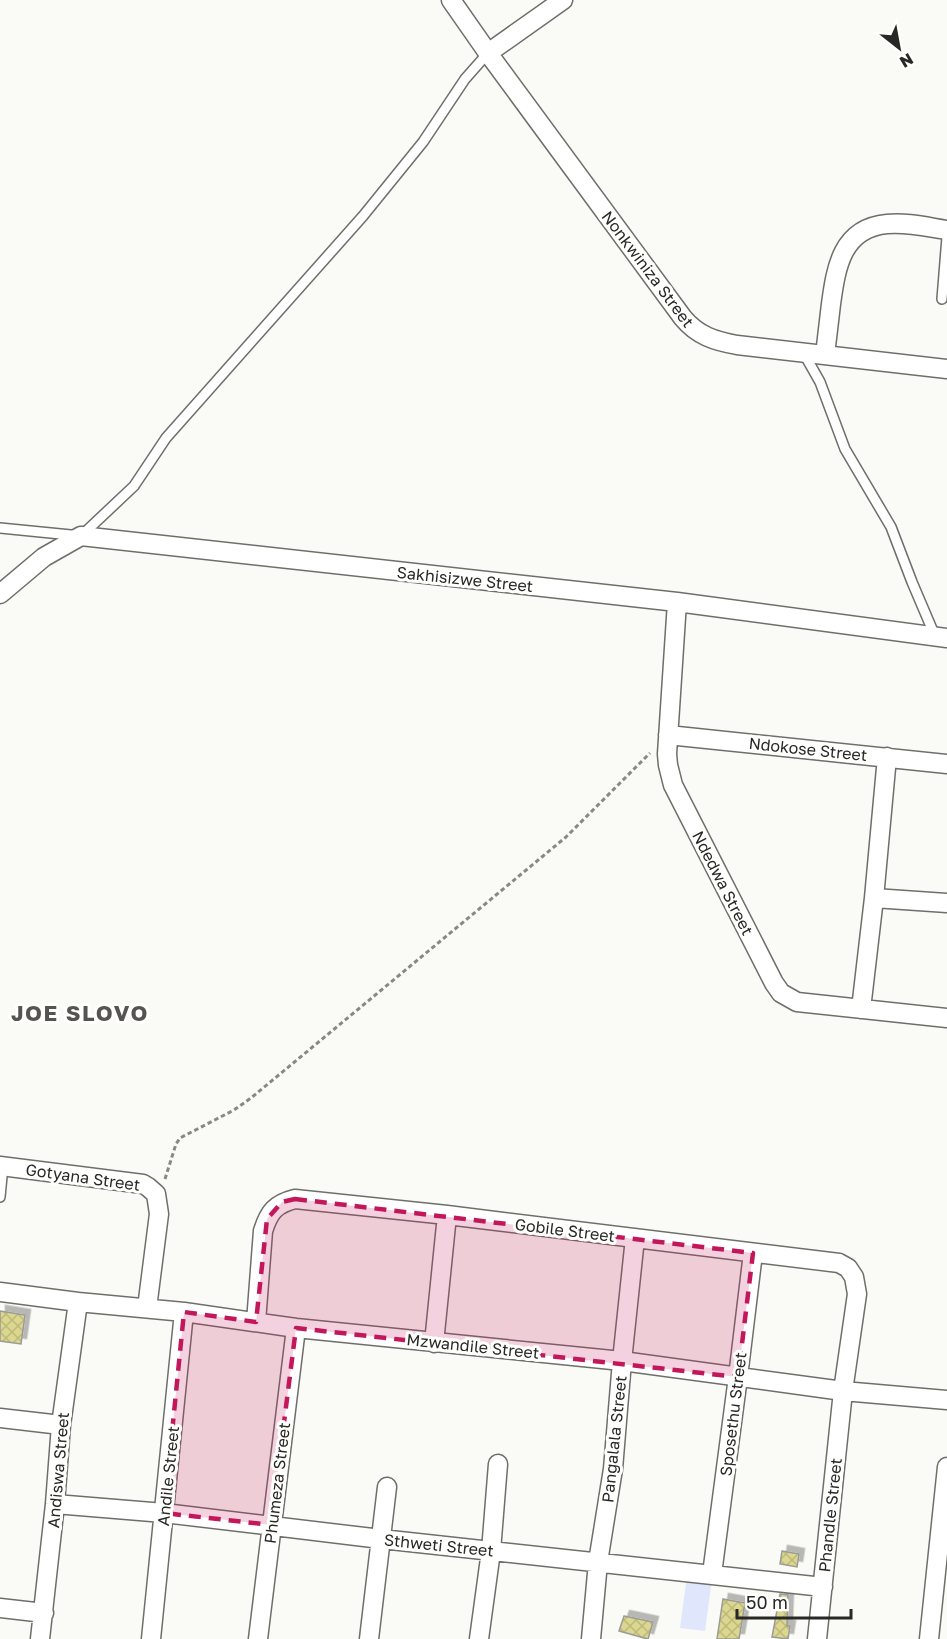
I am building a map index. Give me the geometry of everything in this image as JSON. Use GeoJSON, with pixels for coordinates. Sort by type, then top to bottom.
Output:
{"type":"FeatureCollection","features":[{"type":"Feature","properties":{"kind":"street","name":"Nonkwiniza Street"},"geometry":{"type":"LineString","coordinates":[[451,0],[690,326],[721,342],[947,369]]}},
{"type":"Feature","properties":{"kind":"street"},"geometry":{"type":"LineString","coordinates":[[488,53],[563,0]]}},
{"type":"Feature","properties":{"kind":"street"},"geometry":{"type":"LineString","coordinates":[[825,355],[838,264],[852,240],[867,229],[888,224],[947,230]]}},
{"type":"Feature","properties":{"kind":"street"},"geometry":{"type":"LineString","coordinates":[[0,594],[44,557],[81,536]]}},
{"type":"Feature","properties":{"kind":"street","name":"Sakhisizwe Street"},"geometry":{"type":"LineString","coordinates":[[81,536],[677,602],[941,637]]}},
{"type":"Feature","properties":{"kind":"street","name":"Ndedwa Street"},"geometry":{"type":"LineString","coordinates":[[677,602],[668,765],[674,785],[774,983],[781,993],[797,1002],[947,1018]]}},
{"type":"Feature","properties":{"kind":"street","name":"Ndokose Street"},"geometry":{"type":"LineString","coordinates":[[668,735],[947,764]]}},
{"type":"Feature","properties":{"kind":"street"},"geometry":{"type":"LineString","coordinates":[[861,1010],[887,757]]}},
{"type":"Feature","properties":{"kind":"street"},"geometry":{"type":"LineString","coordinates":[[874,898],[947,903]]}},
{"type":"Feature","properties":{"kind":"street","name":"Gotyana Street"},"geometry":{"type":"LineString","coordinates":[[2,1166],[143,1184],[156,1194],[159,1214],[147,1308]]}},
{"type":"Feature","properties":{"kind":"street","name":"Gobile Street"},"geometry":{"type":"LineString","coordinates":[[256,1322],[263,1231],[272,1210],[282,1202],[295,1199],[447,1215],[838,1263],[848,1268],[854,1276],[857,1294],[843,1391]]}},
{"type":"Feature","properties":{"kind":"street"},"geometry":{"type":"LineString","coordinates":[[434,1342],[447,1215]]}},
{"type":"Feature","properties":{"kind":"street","name":"Pangalala Street"},"geometry":{"type":"LineString","coordinates":[[591,1639],[598,1562],[613,1469],[635,1238]]}},
{"type":"Feature","properties":{"kind":"street","name":"Sposethu Street"},"geometry":{"type":"LineString","coordinates":[[712,1574],[753,1253]]}},
{"type":"Feature","properties":{"kind":"street","name":"Mzwandile Street"},"geometry":{"type":"LineString","coordinates":[[0,1292],[184,1312],[296,1328],[622,1362],[843,1391],[947,1400]]}},
{"type":"Feature","properties":{"kind":"street","name":"Andiswa Street"},"geometry":{"type":"LineString","coordinates":[[40,1639],[61,1425],[78,1302]]}},
{"type":"Feature","properties":{"kind":"street","name":"Andile Street"},"geometry":{"type":"LineString","coordinates":[[151,1639],[184,1312]]}},
{"type":"Feature","properties":{"kind":"street","name":"Phumeza Street"},"geometry":{"type":"LineString","coordinates":[[258,1639],[296,1328]]}},
{"type":"Feature","properties":{"kind":"street","name":"Phandle Street"},"geometry":{"type":"LineString","coordinates":[[817,1639],[843,1391]]}},
{"type":"Feature","properties":{"kind":"street"},"geometry":{"type":"LineString","coordinates":[[0,1419],[61,1425]]}},
{"type":"Feature","properties":{"kind":"street"},"geometry":{"type":"LineString","coordinates":[[479,1639],[491,1551],[498,1464]]}},
{"type":"Feature","properties":{"kind":"street"},"geometry":{"type":"LineString","coordinates":[[929,1639],[940,1603],[947,1467]]}},
{"type":"Feature","properties":{"kind":"street"},"geometry":{"type":"LineString","coordinates":[[369,1639],[387,1487]]}},
{"type":"Feature","properties":{"kind":"street","name":"Sthweti Street"},"geometry":{"type":"LineString","coordinates":[[55,1504],[164,1513],[823,1587]]}},
{"type":"Feature","properties":{"kind":"street"},"geometry":{"type":"LineString","coordinates":[[0,1608],[44,1613]]}},
{"type":"Feature","properties":{"kind":"lane"},"geometry":{"type":"LineString","coordinates":[[0,528],[81,536],[134,486],[166,438],[363,216],[423,142],[465,79],[488,53]]}},
{"type":"Feature","properties":{"kind":"lane"},"geometry":{"type":"LineString","coordinates":[[942,299],[947,237]]}},
{"type":"Feature","properties":{"kind":"lane"},"geometry":{"type":"LineString","coordinates":[[803,352],[820,382],[845,449],[891,526],[912,582],[941,637]]}},
{"type":"Feature","properties":{"kind":"lane"},"geometry":{"type":"LineString","coordinates":[[0,1197],[2,1166]]}},
{"type":"Feature","properties":{"kind":"path"},"geometry":{"type":"LineString","coordinates":[[156,1194],[165,1179],[180,1138],[234,1110],[270,1082],[566,837],[668,735]]}},
{"type":"Feature","properties":{"kind":"highlighted area"},"geometry":{"type":"Polygon","coordinates":[[[295,1199],[753,1253],[738,1377],[296,1328],[271,1525],[164,1513],[184,1312],[256,1322],[267,1219],[282,1202],[295,1199]]]}},
{"type":"Feature","properties":{"kind":"shaded area"},"geometry":{"type":"Polygon","coordinates":[[[687,1576],[712,1579],[705,1631],[680,1628],[687,1576]]]}},
{"type":"Feature","properties":{"kind":"building"},"geometry":{"type":"Polygon","coordinates":[[[0,1311],[25,1315],[21,1344],[0,1341],[0,1311]]]}},
{"type":"Feature","properties":{"kind":"building"},"geometry":{"type":"Polygon","coordinates":[[[782,1551],[799,1554],[797,1567],[780,1564],[782,1551]]]}},
{"type":"Feature","properties":{"kind":"building"},"geometry":{"type":"Polygon","coordinates":[[[780,1594],[788,1595],[787,1626],[790,1626],[788,1639],[772,1637],[780,1594]]]}},
{"type":"Feature","properties":{"kind":"building"},"geometry":{"type":"Polygon","coordinates":[[[723,1599],[745,1603],[739,1639],[717,1639],[723,1599]]]}},
{"type":"Feature","properties":{"kind":"building"},"geometry":{"type":"Polygon","coordinates":[[[624,1616],[653,1622],[648,1639],[619,1631],[624,1616]]]}},
{"type":"Feature","properties":{"kind":"district","name":"JOE SLOVO"},"geometry":{"type":"Point","coordinates":[80,1012]}}]}
